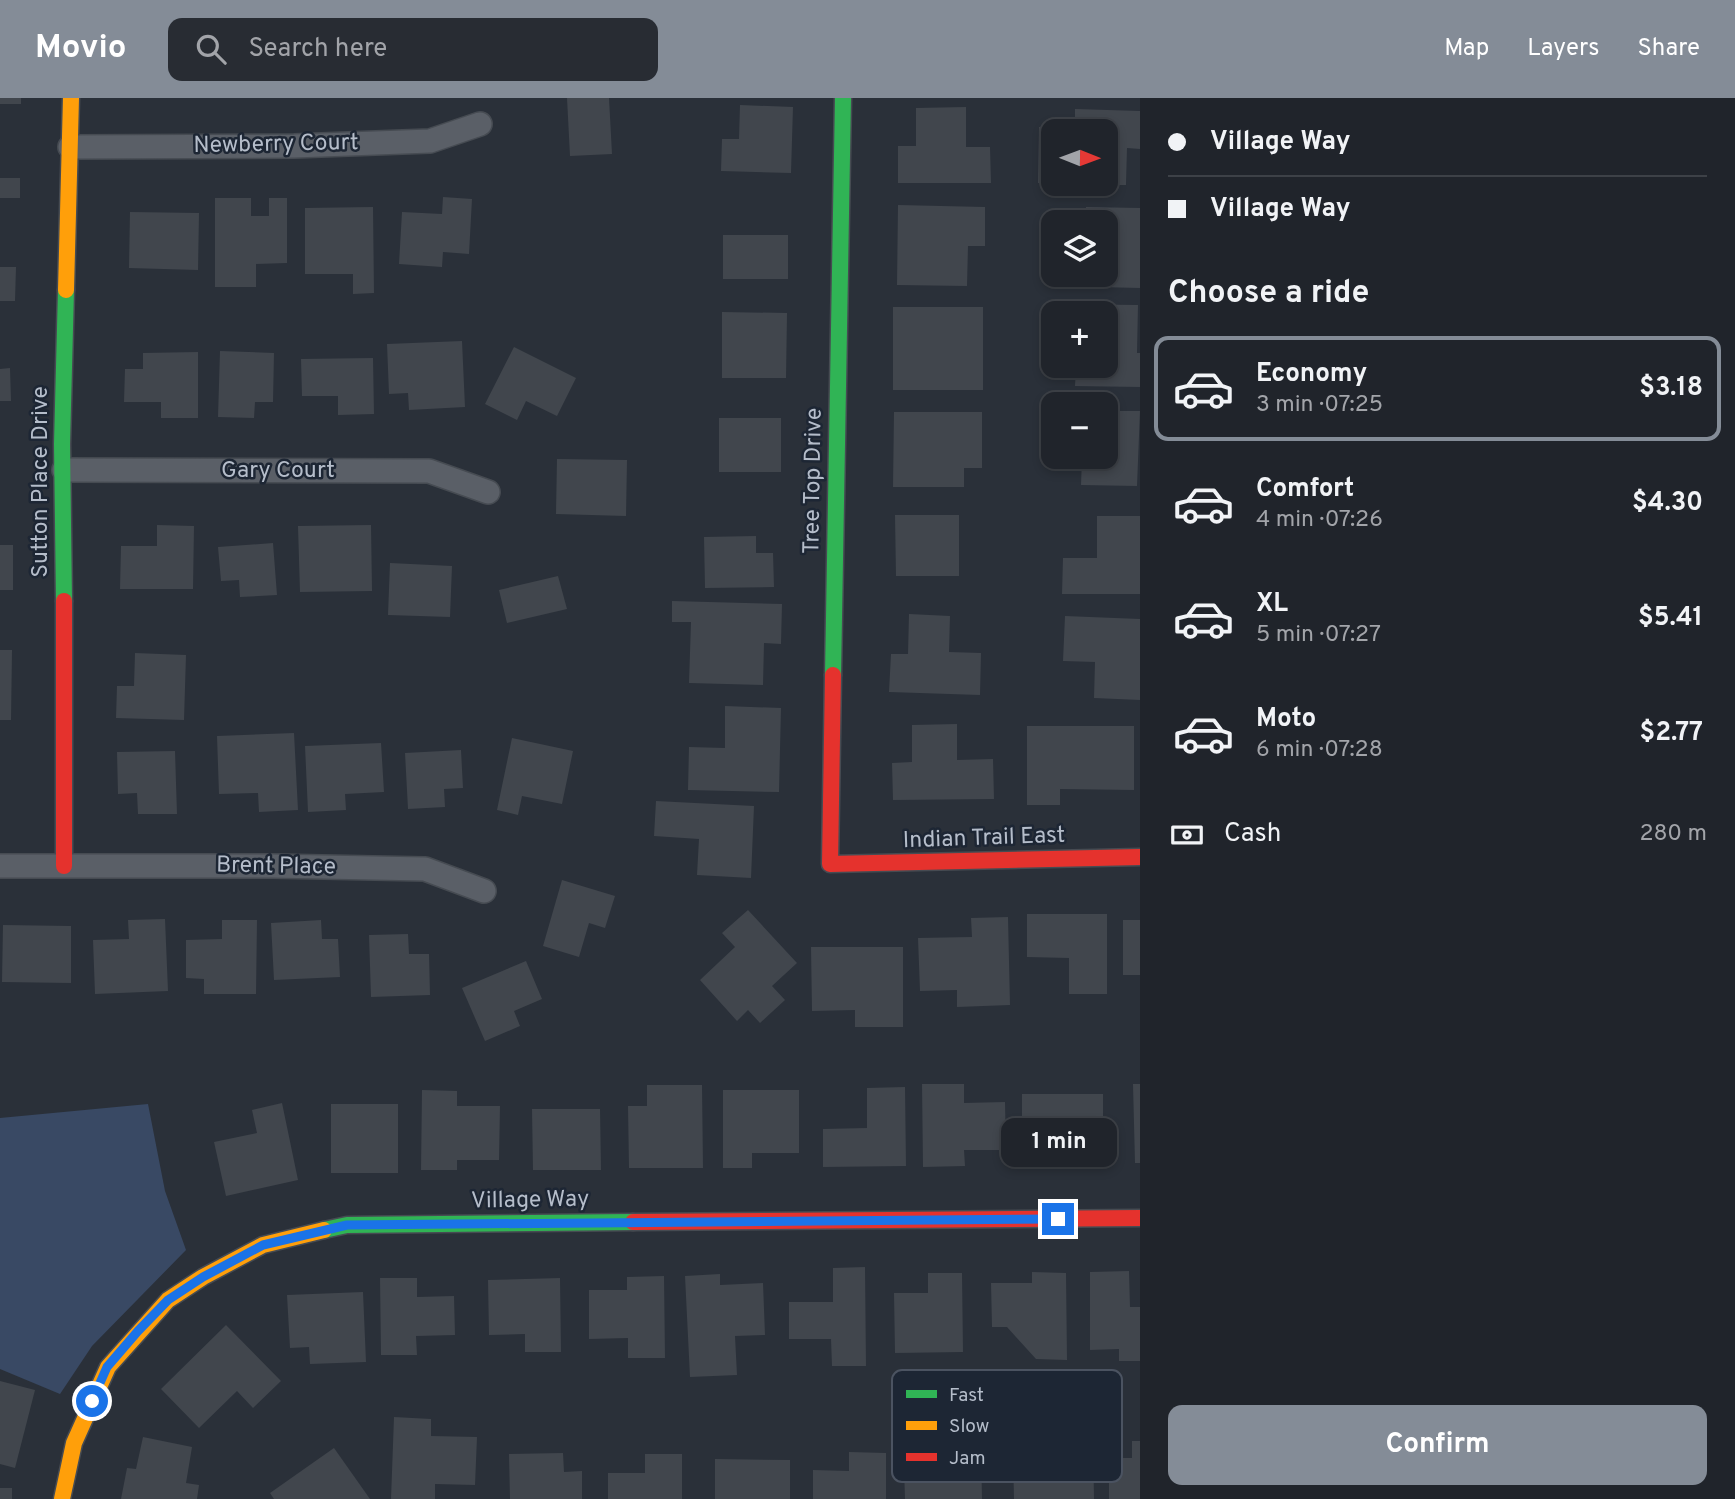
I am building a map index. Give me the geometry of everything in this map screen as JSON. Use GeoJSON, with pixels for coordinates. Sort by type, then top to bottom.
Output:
{"type":"FeatureCollection","features":[{"type":"Feature","properties":{"kind":"street","name":"Sutton Place Drive"},"geometry":{"type":"LineString","coordinates":[[64,866],[62,443],[71,98]]}},
{"type":"Feature","properties":{"kind":"street","name":"Tree Top Drive"},"geometry":{"type":"LineString","coordinates":[[830,864],[843,98]]}},
{"type":"Feature","properties":{"kind":"street","name":"Newberry Court"},"geometry":{"type":"LineString","coordinates":[[70,146],[294,146],[430,141],[480,124]]}},
{"type":"Feature","properties":{"kind":"street","name":"Gary Court"},"geometry":{"type":"LineString","coordinates":[[64,470],[429,471],[488,492]]}},
{"type":"Feature","properties":{"kind":"street","name":"Indian Trail East"},"geometry":{"type":"LineString","coordinates":[[830,864],[1140,857]]}},
{"type":"Feature","properties":{"kind":"street","name":"Brent Place"},"geometry":{"type":"LineString","coordinates":[[0,866],[425,869],[484,891]]}},
{"type":"Feature","properties":{"kind":"street","name":"Village Way"},"geometry":{"type":"LineString","coordinates":[[62,1499],[74,1443],[107,1367],[168,1300],[203,1277],[263,1245],[347,1225],[1140,1218]]}},
{"type":"Feature","properties":{"kind":"water"},"geometry":{"type":"Polygon","coordinates":[[[148,1104],[165,1191],[186,1250],[92,1346],[60,1394],[0,1369],[0,1118],[148,1104]]]}},
{"type":"Feature","properties":{"kind":"building"},"geometry":{"type":"Polygon","coordinates":[[[0,98],[21,98],[21,104],[0,104],[0,98]]]}},
{"type":"Feature","properties":{"kind":"building"},"geometry":{"type":"Polygon","coordinates":[[[567,98],[609,98],[612,154],[570,156],[567,98]]]}},
{"type":"Feature","properties":{"kind":"building"},"geometry":{"type":"Polygon","coordinates":[[[740,105],[793,107],[791,173],[721,171],[722,139],[739,139],[740,105]]]}},
{"type":"Feature","properties":{"kind":"building"},"geometry":{"type":"Polygon","coordinates":[[[966,107],[966,147],[990,147],[991,183],[898,183],[898,146],[916,146],[916,108],[966,107]]]}},
{"type":"Feature","properties":{"kind":"building"},"geometry":{"type":"Polygon","coordinates":[[[1075,109],[1140,111],[1140,149],[1127,148],[1126,185],[1118,185],[1118,119],[1075,119],[1075,109]]]}},
{"type":"Feature","properties":{"kind":"building"},"geometry":{"type":"Polygon","coordinates":[[[1041,127],[1041,183],[1038,183],[1041,127]]]}},
{"type":"Feature","properties":{"kind":"building"},"geometry":{"type":"Polygon","coordinates":[[[0,178],[20,178],[20,198],[0,198],[0,178]]]}},
{"type":"Feature","properties":{"kind":"building"},"geometry":{"type":"Polygon","coordinates":[[[443,197],[472,199],[469,254],[443,252],[442,267],[399,264],[402,212],[442,214],[443,197]]]}},
{"type":"Feature","properties":{"kind":"building"},"geometry":{"type":"Polygon","coordinates":[[[215,198],[251,198],[251,216],[269,216],[269,198],[287,198],[287,263],[256,264],[256,287],[215,287],[215,198]]]}},
{"type":"Feature","properties":{"kind":"building"},"geometry":{"type":"Polygon","coordinates":[[[898,205],[985,207],[985,246],[968,246],[967,286],[897,285],[898,205]]]}},
{"type":"Feature","properties":{"kind":"building"},"geometry":{"type":"Polygon","coordinates":[[[373,207],[374,293],[353,294],[353,274],[305,274],[305,208],[373,207]]]}},
{"type":"Feature","properties":{"kind":"building"},"geometry":{"type":"Polygon","coordinates":[[[1086,207],[1140,208],[1140,288],[1098,287],[1118,287],[1118,210],[1086,210],[1086,207]]]}},
{"type":"Feature","properties":{"kind":"building"},"geometry":{"type":"Polygon","coordinates":[[[130,212],[199,213],[198,270],[129,268],[130,212]]]}},
{"type":"Feature","properties":{"kind":"building"},"geometry":{"type":"Polygon","coordinates":[[[723,235],[788,235],[788,279],[723,279],[723,235]]]}},
{"type":"Feature","properties":{"kind":"building"},"geometry":{"type":"Polygon","coordinates":[[[0,267],[16,267],[15,301],[0,301],[0,267]]]}},
{"type":"Feature","properties":{"kind":"building"},"geometry":{"type":"Polygon","coordinates":[[[1118,305],[1138,305],[1137,353],[1140,353],[1140,387],[1075,386],[1075,378],[1118,378],[1118,305]]]}},
{"type":"Feature","properties":{"kind":"building"},"geometry":{"type":"Polygon","coordinates":[[[893,307],[983,307],[983,390],[893,390],[893,307]]]}},
{"type":"Feature","properties":{"kind":"building"},"geometry":{"type":"Polygon","coordinates":[[[722,312],[787,313],[786,378],[722,378],[722,312]]]}},
{"type":"Feature","properties":{"kind":"building"},"geometry":{"type":"Polygon","coordinates":[[[462,341],[465,407],[409,410],[408,393],[389,394],[387,344],[462,341]]]}},
{"type":"Feature","properties":{"kind":"building"},"geometry":{"type":"Polygon","coordinates":[[[514,347],[576,378],[557,416],[526,401],[517,420],[485,404],[514,347]]]}},
{"type":"Feature","properties":{"kind":"building"},"geometry":{"type":"Polygon","coordinates":[[[220,351],[274,353],[273,402],[255,402],[254,418],[218,417],[220,351]]]}},
{"type":"Feature","properties":{"kind":"building"},"geometry":{"type":"Polygon","coordinates":[[[198,352],[198,418],[161,418],[161,402],[124,402],[125,369],[143,369],[143,353],[198,352]]]}},
{"type":"Feature","properties":{"kind":"building"},"geometry":{"type":"Polygon","coordinates":[[[373,358],[374,414],[338,415],[338,396],[302,396],[301,359],[373,358]]]}},
{"type":"Feature","properties":{"kind":"building"},"geometry":{"type":"Polygon","coordinates":[[[10,368],[11,401],[0,401],[0,369],[10,368]]]}},
{"type":"Feature","properties":{"kind":"building"},"geometry":{"type":"Polygon","coordinates":[[[1118,411],[1140,411],[1137,486],[1081,485],[1082,469],[1118,469],[1118,411]]]}},
{"type":"Feature","properties":{"kind":"building"},"geometry":{"type":"Polygon","coordinates":[[[894,412],[982,412],[982,468],[964,468],[964,487],[893,487],[894,412]]]}},
{"type":"Feature","properties":{"kind":"building"},"geometry":{"type":"Polygon","coordinates":[[[719,418],[781,418],[781,472],[719,472],[719,418]]]}},
{"type":"Feature","properties":{"kind":"building"},"geometry":{"type":"Polygon","coordinates":[[[557,459],[627,460],[626,516],[556,514],[557,459]]]}},
{"type":"Feature","properties":{"kind":"building"},"geometry":{"type":"Polygon","coordinates":[[[895,515],[959,515],[959,576],[896,576],[895,515]]]}},
{"type":"Feature","properties":{"kind":"building"},"geometry":{"type":"Polygon","coordinates":[[[1097,516],[1140,516],[1140,594],[1062,594],[1063,558],[1097,558],[1097,516]]]}},
{"type":"Feature","properties":{"kind":"building"},"geometry":{"type":"Polygon","coordinates":[[[157,525],[194,526],[193,589],[120,589],[121,546],[157,546],[157,525]]]}},
{"type":"Feature","properties":{"kind":"building"},"geometry":{"type":"Polygon","coordinates":[[[371,525],[372,591],[300,592],[298,526],[371,525]]]}},
{"type":"Feature","properties":{"kind":"building"},"geometry":{"type":"Polygon","coordinates":[[[756,536],[756,553],[773,553],[774,587],[705,588],[704,537],[756,536]]]}},
{"type":"Feature","properties":{"kind":"building"},"geometry":{"type":"Polygon","coordinates":[[[273,543],[277,595],[240,597],[239,580],[221,581],[218,547],[273,543]]]}},
{"type":"Feature","properties":{"kind":"building"},"geometry":{"type":"Polygon","coordinates":[[[0,545],[13,545],[13,590],[0,590],[0,545]]]}},
{"type":"Feature","properties":{"kind":"building"},"geometry":{"type":"Polygon","coordinates":[[[390,563],[452,566],[450,617],[388,615],[390,563]]]}},
{"type":"Feature","properties":{"kind":"building"},"geometry":{"type":"Polygon","coordinates":[[[558,576],[567,609],[507,623],[499,590],[558,576]]]}},
{"type":"Feature","properties":{"kind":"building"},"geometry":{"type":"Polygon","coordinates":[[[672,601],[782,604],[781,644],[764,643],[763,685],[689,683],[691,622],[672,622],[672,601]]]}},
{"type":"Feature","properties":{"kind":"building"},"geometry":{"type":"Polygon","coordinates":[[[909,614],[950,616],[949,652],[981,653],[980,695],[889,692],[891,654],[908,654],[909,614]]]}},
{"type":"Feature","properties":{"kind":"building"},"geometry":{"type":"Polygon","coordinates":[[[1065,616],[1140,619],[1140,700],[1094,698],[1095,662],[1063,661],[1065,616]]]}},
{"type":"Feature","properties":{"kind":"building"},"geometry":{"type":"Polygon","coordinates":[[[0,650],[12,650],[11,720],[0,720],[0,650]]]}},
{"type":"Feature","properties":{"kind":"building"},"geometry":{"type":"Polygon","coordinates":[[[135,653],[186,655],[184,720],[116,718],[117,686],[134,686],[135,653]]]}},
{"type":"Feature","properties":{"kind":"building"},"geometry":{"type":"Polygon","coordinates":[[[725,706],[781,708],[779,792],[688,790],[689,747],[725,748],[725,706]]]}},
{"type":"Feature","properties":{"kind":"building"},"geometry":{"type":"Polygon","coordinates":[[[957,724],[957,760],[993,759],[994,799],[893,800],[892,763],[912,762],[912,725],[957,724]]]}},
{"type":"Feature","properties":{"kind":"building"},"geometry":{"type":"Polygon","coordinates":[[[1027,726],[1134,726],[1134,790],[1060,789],[1060,805],[1027,805],[1027,726]]]}},
{"type":"Feature","properties":{"kind":"building"},"geometry":{"type":"Polygon","coordinates":[[[294,733],[298,810],[259,812],[258,793],[219,794],[217,736],[294,733]]]}},
{"type":"Feature","properties":{"kind":"building"},"geometry":{"type":"Polygon","coordinates":[[[512,738],[573,751],[562,804],[522,796],[518,815],[497,810],[512,738]]]}},
{"type":"Feature","properties":{"kind":"building"},"geometry":{"type":"Polygon","coordinates":[[[381,743],[384,792],[345,794],[346,810],[308,812],[305,746],[381,743]]]}},
{"type":"Feature","properties":{"kind":"building"},"geometry":{"type":"Polygon","coordinates":[[[461,750],[463,788],[444,789],[445,807],[408,809],[405,753],[461,750]]]}},
{"type":"Feature","properties":{"kind":"building"},"geometry":{"type":"Polygon","coordinates":[[[175,751],[177,814],[138,814],[137,793],[118,794],[117,752],[175,751]]]}},
{"type":"Feature","properties":{"kind":"building"},"geometry":{"type":"Polygon","coordinates":[[[656,801],[754,806],[751,878],[697,875],[699,839],[654,836],[656,801]]]}},
{"type":"Feature","properties":{"kind":"building"},"geometry":{"type":"Polygon","coordinates":[[[562,880],[615,896],[605,928],[589,923],[579,957],[543,946],[562,880]]]}},
{"type":"Feature","properties":{"kind":"building"},"geometry":{"type":"Polygon","coordinates":[[[748,910],[797,963],[772,986],[785,1000],[760,1023],[748,1010],[737,1021],[700,980],[735,947],[722,933],[748,910]]]}},
{"type":"Feature","properties":{"kind":"building"},"geometry":{"type":"Polygon","coordinates":[[[1027,914],[1107,914],[1107,994],[1069,994],[1069,958],[1027,957],[1027,914]]]}},
{"type":"Feature","properties":{"kind":"building"},"geometry":{"type":"Polygon","coordinates":[[[1008,917],[1010,1005],[957,1007],[957,990],[920,991],[918,938],[972,937],[971,918],[1008,917]]]}},
{"type":"Feature","properties":{"kind":"building"},"geometry":{"type":"Polygon","coordinates":[[[165,919],[168,991],[95,994],[93,940],[129,939],[128,920],[165,919]]]}},
{"type":"Feature","properties":{"kind":"building"},"geometry":{"type":"Polygon","coordinates":[[[222,920],[257,920],[256,994],[204,994],[204,979],[186,978],[186,940],[222,939],[222,920]]]}},
{"type":"Feature","properties":{"kind":"building"},"geometry":{"type":"Polygon","coordinates":[[[321,920],[322,939],[338,939],[340,977],[274,980],[271,923],[321,920]]]}},
{"type":"Feature","properties":{"kind":"building"},"geometry":{"type":"Polygon","coordinates":[[[1123,920],[1140,920],[1140,975],[1123,975],[1123,920]]]}},
{"type":"Feature","properties":{"kind":"building"},"geometry":{"type":"Polygon","coordinates":[[[3,925],[71,926],[71,983],[2,982],[3,925]]]}},
{"type":"Feature","properties":{"kind":"building"},"geometry":{"type":"Polygon","coordinates":[[[408,934],[409,954],[429,954],[430,995],[371,997],[369,935],[408,934]]]}},
{"type":"Feature","properties":{"kind":"building"},"geometry":{"type":"Polygon","coordinates":[[[811,947],[903,947],[903,1027],[855,1027],[855,1010],[812,1011],[811,947]]]}},
{"type":"Feature","properties":{"kind":"building"},"geometry":{"type":"Polygon","coordinates":[[[526,961],[542,999],[514,1011],[520,1026],[485,1041],[462,988],[526,961]]]}},
{"type":"Feature","properties":{"kind":"building"},"geometry":{"type":"Polygon","coordinates":[[[922,1084],[964,1084],[964,1103],[1005,1102],[1006,1150],[964,1150],[965,1166],[923,1167],[922,1084]]]}},
{"type":"Feature","properties":{"kind":"building"},"geometry":{"type":"Polygon","coordinates":[[[1133,1084],[1140,1084],[1140,1163],[1135,1163],[1133,1084]]]}},
{"type":"Feature","properties":{"kind":"building"},"geometry":{"type":"Polygon","coordinates":[[[647,1085],[702,1085],[703,1168],[629,1168],[628,1106],[647,1106],[647,1085]]]}},
{"type":"Feature","properties":{"kind":"building"},"geometry":{"type":"Polygon","coordinates":[[[905,1087],[906,1166],[823,1167],[823,1129],[867,1128],[867,1088],[905,1087]]]}},
{"type":"Feature","properties":{"kind":"building"},"geometry":{"type":"Polygon","coordinates":[[[422,1090],[457,1091],[457,1106],[500,1106],[499,1160],[457,1160],[457,1170],[421,1170],[422,1090]]]}},
{"type":"Feature","properties":{"kind":"building"},"geometry":{"type":"Polygon","coordinates":[[[723,1090],[799,1090],[799,1153],[752,1153],[752,1168],[723,1168],[723,1090]]]}},
{"type":"Feature","properties":{"kind":"building"},"geometry":{"type":"Polygon","coordinates":[[[1022,1094],[1103,1094],[1103,1165],[1063,1165],[1062,1147],[1022,1147],[1022,1094]]]}},
{"type":"Feature","properties":{"kind":"building"},"geometry":{"type":"Polygon","coordinates":[[[282,1103],[298,1180],[226,1196],[214,1142],[257,1133],[252,1110],[282,1103]]]}},
{"type":"Feature","properties":{"kind":"building"},"geometry":{"type":"Polygon","coordinates":[[[331,1104],[398,1104],[398,1173],[331,1173],[331,1104]]]}},
{"type":"Feature","properties":{"kind":"building"},"geometry":{"type":"Polygon","coordinates":[[[532,1109],[600,1109],[601,1170],[533,1170],[532,1109]]]}},
{"type":"Feature","properties":{"kind":"building"},"geometry":{"type":"Polygon","coordinates":[[[865,1267],[866,1366],[832,1366],[831,1339],[789,1339],[789,1302],[833,1302],[833,1268],[865,1267]]]}},
{"type":"Feature","properties":{"kind":"building"},"geometry":{"type":"Polygon","coordinates":[[[1129,1271],[1130,1307],[1140,1307],[1140,1361],[1119,1361],[1119,1349],[1090,1350],[1090,1272],[1129,1271]]]}},
{"type":"Feature","properties":{"kind":"building"},"geometry":{"type":"Polygon","coordinates":[[[1032,1272],[1066,1273],[1067,1360],[1036,1359],[1007,1327],[992,1327],[991,1283],[1032,1283],[1032,1272]]]}},
{"type":"Feature","properties":{"kind":"building"},"geometry":{"type":"Polygon","coordinates":[[[928,1273],[962,1273],[963,1352],[895,1353],[894,1293],[928,1293],[928,1273]]]}},
{"type":"Feature","properties":{"kind":"building"},"geometry":{"type":"Polygon","coordinates":[[[720,1274],[720,1285],[763,1283],[765,1335],[735,1336],[737,1375],[690,1377],[685,1276],[720,1274]]]}},
{"type":"Feature","properties":{"kind":"building"},"geometry":{"type":"Polygon","coordinates":[[[664,1276],[665,1358],[628,1358],[628,1338],[589,1339],[589,1290],[627,1290],[627,1277],[664,1276]]]}},
{"type":"Feature","properties":{"kind":"building"},"geometry":{"type":"Polygon","coordinates":[[[380,1278],[417,1278],[417,1297],[454,1296],[455,1335],[416,1336],[417,1355],[381,1355],[380,1278]]]}},
{"type":"Feature","properties":{"kind":"building"},"geometry":{"type":"Polygon","coordinates":[[[560,1278],[561,1352],[525,1352],[525,1334],[489,1335],[488,1280],[560,1278]]]}},
{"type":"Feature","properties":{"kind":"building"},"geometry":{"type":"Polygon","coordinates":[[[363,1292],[366,1362],[310,1364],[309,1347],[290,1348],[287,1295],[363,1292]]]}},
{"type":"Feature","properties":{"kind":"building"},"geometry":{"type":"Polygon","coordinates":[[[226,1325],[281,1381],[253,1408],[237,1391],[199,1428],[161,1389],[226,1325]]]}},
{"type":"Feature","properties":{"kind":"building"},"geometry":{"type":"Polygon","coordinates":[[[0,1381],[35,1390],[15,1468],[0,1464],[0,1381]]]}},
{"type":"Feature","properties":{"kind":"building"},"geometry":{"type":"Polygon","coordinates":[[[394,1417],[431,1419],[431,1436],[477,1437],[475,1485],[435,1484],[435,1499],[391,1499],[394,1417]]]}},
{"type":"Feature","properties":{"kind":"building"},"geometry":{"type":"Polygon","coordinates":[[[143,1437],[192,1447],[186,1483],[199,1485],[197,1499],[121,1499],[127,1468],[136,1469],[143,1437]]]}},
{"type":"Feature","properties":{"kind":"building"},"geometry":{"type":"Polygon","coordinates":[[[1132,1441],[1140,1441],[1140,1499],[1109,1499],[1109,1482],[1122,1482],[1122,1458],[1132,1458],[1132,1441]]]}},
{"type":"Feature","properties":{"kind":"building"},"geometry":{"type":"Polygon","coordinates":[[[334,1448],[370,1499],[274,1499],[270,1493],[334,1448]]]}},
{"type":"Feature","properties":{"kind":"building"},"geometry":{"type":"Polygon","coordinates":[[[849,1452],[886,1453],[886,1499],[813,1499],[813,1470],[849,1471],[849,1452]]]}},
{"type":"Feature","properties":{"kind":"building"},"geometry":{"type":"Polygon","coordinates":[[[563,1453],[564,1472],[582,1471],[582,1499],[510,1499],[509,1454],[563,1453]]]}},
{"type":"Feature","properties":{"kind":"building"},"geometry":{"type":"Polygon","coordinates":[[[645,1454],[682,1454],[682,1499],[608,1499],[608,1473],[645,1473],[645,1454]]]}},
{"type":"Feature","properties":{"kind":"building"},"geometry":{"type":"Polygon","coordinates":[[[715,1459],[790,1460],[790,1499],[715,1499],[715,1459]]]}},
{"type":"Feature","properties":{"kind":"building"},"geometry":{"type":"Polygon","coordinates":[[[904,1482],[982,1482],[982,1499],[905,1499],[904,1482]]]}},
{"type":"Feature","properties":{"kind":"building"},"geometry":{"type":"Polygon","coordinates":[[[1014,1482],[1094,1482],[1094,1499],[1014,1499],[1014,1482]]]}},
{"type":"Feature","properties":{"kind":"building"},"geometry":{"type":"Polygon","coordinates":[[[0,1488],[12,1488],[12,1499],[0,1499],[0,1488]]]}},
{"type":"Feature","properties":{"kind":"traffic: fast"},"geometry":{"type":"LineString","coordinates":[[833,675],[843,98]]}},
{"type":"Feature","properties":{"kind":"traffic: fast"},"geometry":{"type":"LineString","coordinates":[[64,601],[62,444],[66,290]]}},
{"type":"Feature","properties":{"kind":"traffic: fast"},"geometry":{"type":"LineString","coordinates":[[324,1230],[347,1225],[633,1222]]}},
{"type":"Feature","properties":{"kind":"traffic: slow"},"geometry":{"type":"LineString","coordinates":[[66,290],[71,98]]}},
{"type":"Feature","properties":{"kind":"traffic: slow"},"geometry":{"type":"LineString","coordinates":[[62,1499],[74,1443],[108,1367],[168,1300],[203,1277],[263,1245],[324,1230]]}},
{"type":"Feature","properties":{"kind":"traffic: jam"},"geometry":{"type":"LineString","coordinates":[[64,601],[64,866]]}},
{"type":"Feature","properties":{"kind":"traffic: jam"},"geometry":{"type":"LineString","coordinates":[[833,675],[830,864],[1140,857]]}},
{"type":"Feature","properties":{"kind":"traffic: jam"},"geometry":{"type":"LineString","coordinates":[[633,1222],[1140,1218]]}},
{"type":"Feature","properties":{"kind":"route"},"geometry":{"type":"LineString","coordinates":[[92,1401],[107,1367],[168,1300],[203,1277],[263,1245],[347,1225],[1058,1219]]}}]}
